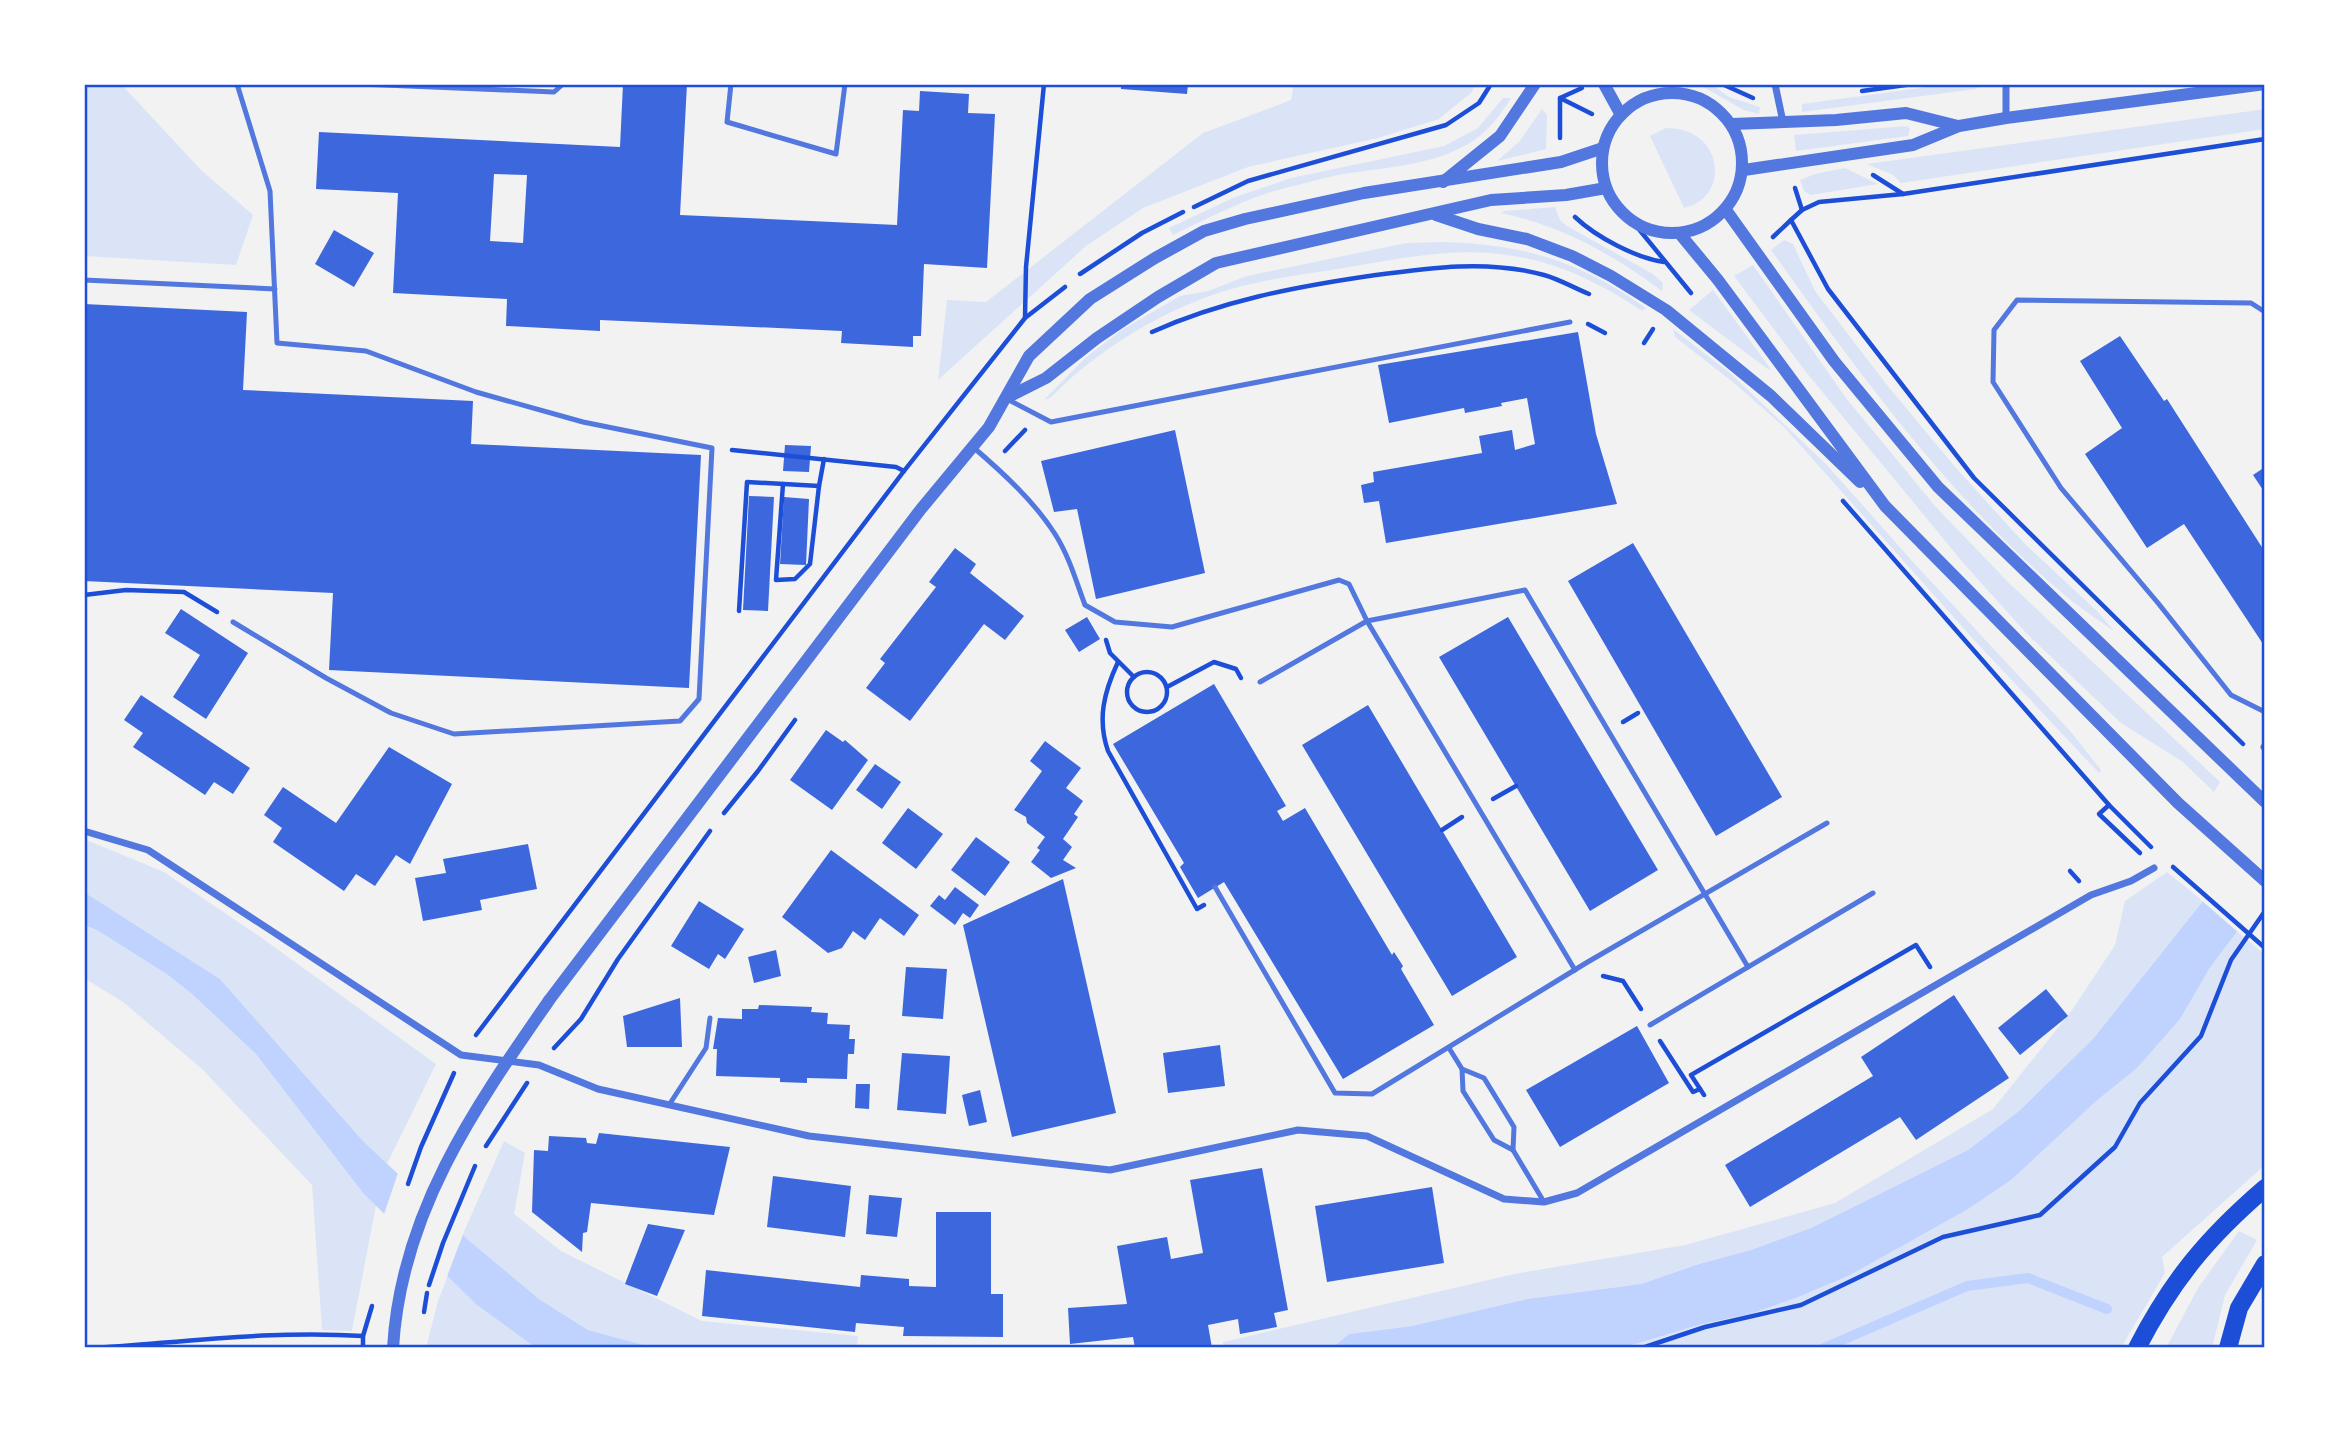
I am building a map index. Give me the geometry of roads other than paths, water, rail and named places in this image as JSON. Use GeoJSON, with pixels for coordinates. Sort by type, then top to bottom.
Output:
{"type":"FeatureCollection","features":[{"type":"Feature","properties":{"kind":"main road"},"geometry":{"type":"LineString","coordinates":[[2137,1348],[2178,1279],[2199,1250],[2265,1188]]}},
{"type":"Feature","properties":{"kind":"main road"},"geometry":{"type":"LineString","coordinates":[[2228,1348],[2239,1308],[2265,1264]]}},
{"type":"Feature","properties":{"kind":"street"},"geometry":{"type":"LineString","coordinates":[[1441,183],[1500,136],[1535,84]]}},
{"type":"Feature","properties":{"kind":"street"},"geometry":{"type":"LineString","coordinates":[[1604,84],[1617,119]]}},
{"type":"Feature","properties":{"kind":"street"},"geometry":{"type":"LineString","coordinates":[[1775,84],[1783,122]]}},
{"type":"Feature","properties":{"kind":"street"},"geometry":{"type":"LineString","coordinates":[[2006,84],[2006,118]]}},
{"type":"Feature","properties":{"kind":"street"},"geometry":{"type":"LineString","coordinates":[[1744,170],[1913,145],[1959,126],[2006,118],[2265,84]]}},
{"type":"Feature","properties":{"kind":"street"},"geometry":{"type":"LineString","coordinates":[[1658,89],[1710,103],[1732,124],[1742,149],[1744,170],[1736,195],[1726,210],[1693,231],[1680,234],[1662,233],[1633,222],[1615,204],[1606,188],[1602,168],[1606,135],[1617,119],[1631,106],[1658,89]]}},
{"type":"Feature","properties":{"kind":"street"},"geometry":{"type":"LineString","coordinates":[[1732,124],[1836,120],[1906,113],[1959,126]]}},
{"type":"Feature","properties":{"kind":"street"},"geometry":{"type":"LineString","coordinates":[[393,1341],[406,1268],[427,1199],[455,1145],[507,1061],[659,854],[914,519],[989,427],[1029,356],[1090,299],[1204,231],[1245,219],[1364,193],[1561,162],[1603,148]]}},
{"type":"Feature","properties":{"kind":"street"},"geometry":{"type":"LineString","coordinates":[[1005,398],[1046,378],[1097,338],[1158,297],[1216,263],[1491,200],[1566,195],[1606,188]]}},
{"type":"Feature","properties":{"kind":"street"},"geometry":{"type":"LineString","coordinates":[[1726,210],[1834,361],[1938,487],[2265,802]]}},
{"type":"Feature","properties":{"kind":"street"},"geometry":{"type":"LineString","coordinates":[[1434,215],[1478,229],[1527,239],[1572,256],[1666,310],[1771,396],[1885,506],[2178,803],[2265,881]]}},
{"type":"Feature","properties":{"kind":"street"},"geometry":{"type":"LineString","coordinates":[[1680,234],[1718,279],[1885,506]]}},
{"type":"Feature","properties":{"kind":"street"},"geometry":{"type":"LineString","coordinates":[[84,831],[148,850],[461,1055],[539,1065],[598,1089],[809,1136],[1110,1170],[1298,1130],[1367,1136],[1504,1199],[1544,1202],[1577,1193],[2091,895],[2131,881],[2154,868]]}},
{"type":"Feature","properties":{"kind":"lane"},"geometry":{"type":"LineString","coordinates":[[233,622],[326,678],[391,713],[454,734],[680,721],[699,699],[712,448],[583,422],[476,392],[366,351],[277,343],[270,191],[237,84]]}},
{"type":"Feature","properties":{"kind":"lane"},"geometry":{"type":"LineString","coordinates":[[360,84],[554,93],[562,84]]}},
{"type":"Feature","properties":{"kind":"lane"},"geometry":{"type":"LineString","coordinates":[[731,84],[727,122],[836,154],[845,84]]}},
{"type":"Feature","properties":{"kind":"lane"},"geometry":{"type":"LineString","coordinates":[[84,280],[275,289]]}},
{"type":"Feature","properties":{"kind":"lane"},"geometry":{"type":"LineString","coordinates":[[2265,312],[2251,303],[2017,300],[1994,330],[1993,382],[2062,488],[2231,695],[2265,712]]}},
{"type":"Feature","properties":{"kind":"lane"},"geometry":{"type":"LineString","coordinates":[[1005,398],[1051,422],[1570,322]]}},
{"type":"Feature","properties":{"kind":"lane"},"geometry":{"type":"LineString","coordinates":[[972,446],[1029,501],[1055,534],[1073,571],[1085,605],[1115,622],[1172,627],[1339,580],[1349,584],[1367,621],[1575,970]]}},
{"type":"Feature","properties":{"kind":"lane"},"geometry":{"type":"LineString","coordinates":[[1260,682],[1367,621],[1525,590],[1748,967]]}},
{"type":"Feature","properties":{"kind":"lane"},"geometry":{"type":"LineString","coordinates":[[1215,887],[1335,1093],[1371,1094],[1704,893],[1827,823]]}},
{"type":"Feature","properties":{"kind":"lane"},"geometry":{"type":"LineString","coordinates":[[1650,1025],[1873,893]]}},
{"type":"Feature","properties":{"kind":"lane"},"geometry":{"type":"LineString","coordinates":[[669,1105],[706,1048],[710,1018]]}},
{"type":"Feature","properties":{"kind":"lane"},"geometry":{"type":"LineString","coordinates":[[1449,1048],[1462,1069],[1463,1091],[1494,1140],[1513,1150],[1544,1202]]}},
{"type":"Feature","properties":{"kind":"lane"},"geometry":{"type":"LineString","coordinates":[[1462,1069],[1484,1078],[1514,1127],[1513,1150]]}},
{"type":"Feature","properties":{"kind":"water"},"geometry":{"type":"Polygon","coordinates":[[[84,892],[220,979],[363,1141],[467,1239],[539,1299],[588,1330],[655,1348],[536,1348],[477,1305],[363,1193],[256,1054],[168,975],[97,930],[84,925],[84,892]]]}},
{"type":"Feature","properties":{"kind":"water"},"geometry":{"type":"Polygon","coordinates":[[[2265,894],[2209,969],[2180,1019],[2136,1069],[2095,1102],[2011,1180],[1968,1209],[1850,1275],[1750,1314],[1702,1324],[1622,1348],[1332,1348],[1349,1334],[1412,1326],[1527,1299],[1641,1284],[1751,1250],[1811,1228],[1968,1150],[2019,1111],[2093,1039],[2203,901],[2265,894]]]}},
{"type":"Feature","properties":{"kind":"waterway"},"geometry":{"type":"LineString","coordinates":[[1824,1348],[1967,1286],[2028,1278],[2107,1309]]}}]}
